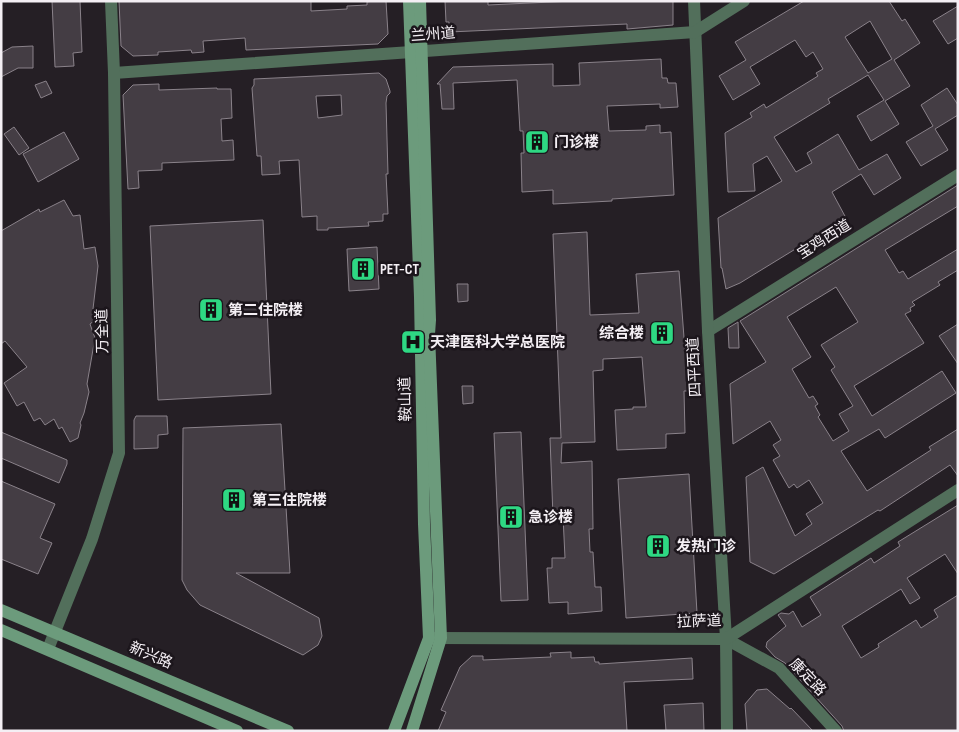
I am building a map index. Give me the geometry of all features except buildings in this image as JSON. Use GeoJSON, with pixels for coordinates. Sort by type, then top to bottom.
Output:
{"type":"FeatureCollection","features":[{"type":"Feature","properties":{"kind":"main road","name":"鞍山道"},"geometry":{"type":"LineString","coordinates":[[409,1],[416,51]]}},
{"type":"Feature","properties":{"kind":"main road","name":"鞍山道"},"geometry":{"type":"LineString","coordinates":[[412,731],[435,638],[424,524],[416,51],[420,1]]}},
{"type":"Feature","properties":{"kind":"main road","name":"新兴路"},"geometry":{"type":"LineString","coordinates":[[1,610],[288,731]]}},
{"type":"Feature","properties":{"kind":"main road"},"geometry":{"type":"LineString","coordinates":[[1,630],[237,731]]}},
{"type":"Feature","properties":{"kind":"main road","name":"鞍山道"},"geometry":{"type":"LineString","coordinates":[[394,731],[435,638]]}},
{"type":"Feature","properties":{"kind":"street","name":"万全道"},"geometry":{"type":"LineString","coordinates":[[48,649],[92,540],[119,453],[114,73],[110,1]]}},
{"type":"Feature","properties":{"kind":"street","name":"四平西道"},"geometry":{"type":"LineString","coordinates":[[694,1],[708,331],[726,639],[727,731]]}},
{"type":"Feature","properties":{"kind":"street","name":"兰州道"},"geometry":{"type":"LineString","coordinates":[[114,73],[695,32],[744,1]]}},
{"type":"Feature","properties":{"kind":"street","name":"宝鸡西道"},"geometry":{"type":"LineString","coordinates":[[708,331],[958,175]]}},
{"type":"Feature","properties":{"kind":"street","name":"拉萨道"},"geometry":{"type":"LineString","coordinates":[[435,638],[726,639],[958,490]]}},
{"type":"Feature","properties":{"kind":"street","name":"康定路"},"geometry":{"type":"LineString","coordinates":[[726,639],[778,668],[836,731]]}},
{"type":"Feature","properties":{"kind":"place","name":"门诊楼"},"geometry":{"type":"Point","coordinates":[537,142]}},
{"type":"Feature","properties":{"kind":"place","name":"PET-CT"},"geometry":{"type":"Point","coordinates":[363,269]}},
{"type":"Feature","properties":{"kind":"place","name":"第二住院楼"},"geometry":{"type":"Point","coordinates":[211,310]}},
{"type":"Feature","properties":{"kind":"place","name":"综合楼"},"geometry":{"type":"Point","coordinates":[662,333]}},
{"type":"Feature","properties":{"kind":"place","name":"天津医科大学总医院"},"geometry":{"type":"Point","coordinates":[413,342]}},
{"type":"Feature","properties":{"kind":"place","name":"第三住院楼"},"geometry":{"type":"Point","coordinates":[234,500]}},
{"type":"Feature","properties":{"kind":"place","name":"急诊楼"},"geometry":{"type":"Point","coordinates":[511,517]}},
{"type":"Feature","properties":{"kind":"place","name":"发热门诊"},"geometry":{"type":"Point","coordinates":[658,546]}}]}
